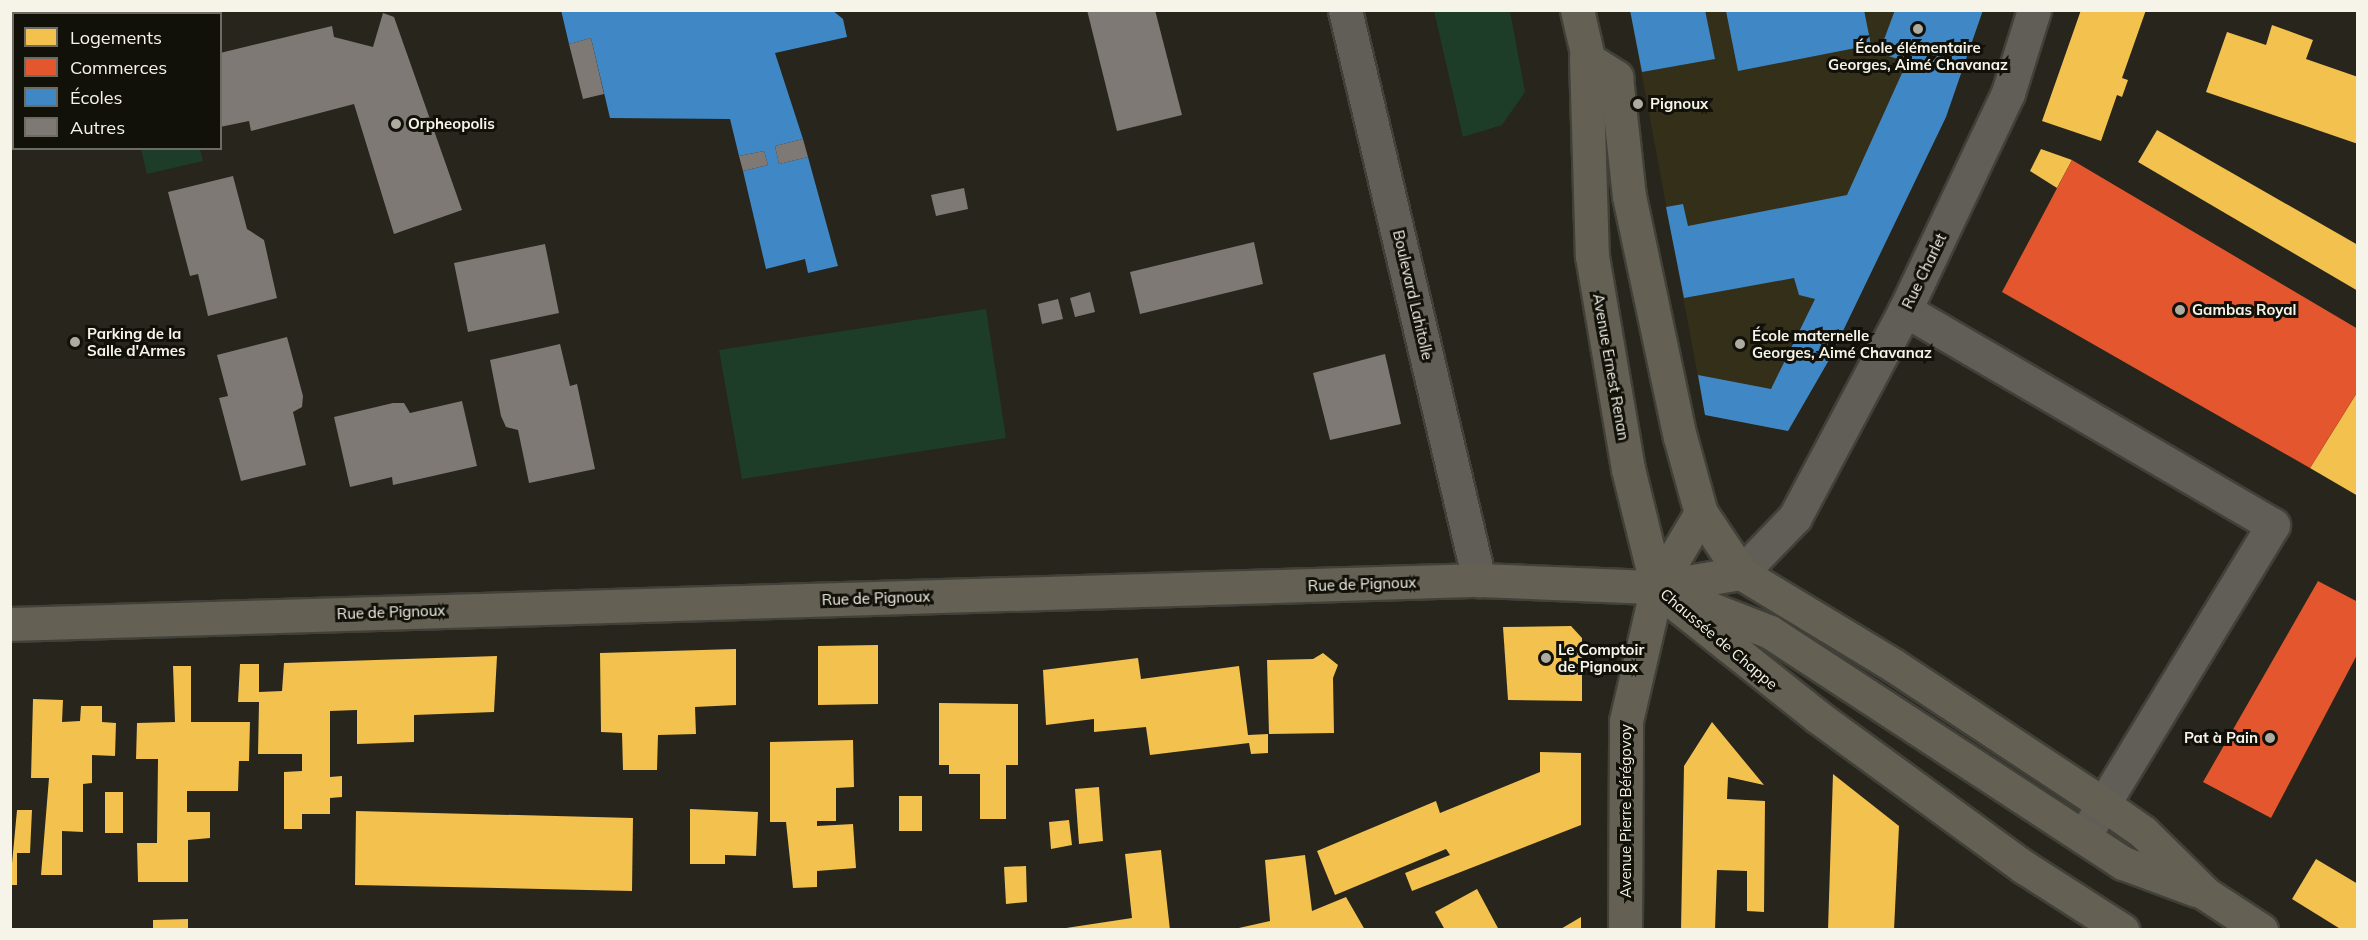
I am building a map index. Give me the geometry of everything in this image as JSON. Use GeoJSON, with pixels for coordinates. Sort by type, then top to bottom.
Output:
{"type":"FeatureCollection","features":[{"type":"Feature","properties":{"kind":"main road","name":"Avenue Ernest Renan"},"geometry":{"type":"LineString","coordinates":[[1577,10],[1586,58],[1592,256],[1628,469],[1657,587]]}},
{"type":"Feature","properties":{"kind":"main road"},"geometry":{"type":"LineString","coordinates":[[1586,58],[1616,77],[1629,196],[1701,513],[1741,573]]}},
{"type":"Feature","properties":{"kind":"main road"},"geometry":{"type":"LineString","coordinates":[[1657,587],[1701,513]]}},
{"type":"Feature","properties":{"kind":"main road","name":"Rue de Pignoux"},"geometry":{"type":"LineString","coordinates":[[10,624],[1479,580],[1657,587],[1741,573]]}},
{"type":"Feature","properties":{"kind":"main road","name":"Chaussée de Chappe"},"geometry":{"type":"LineString","coordinates":[[1741,573],[1893,665],[2103,804],[2143,832],[2206,894],[2261,930]]}},
{"type":"Feature","properties":{"kind":"main road","name":"Chaussée de Chappe"},"geometry":{"type":"LineString","coordinates":[[1657,587],[1770,632],[2122,863],[2206,894]]}},
{"type":"Feature","properties":{"kind":"main road","name":"Chaussée de Chappe"},"geometry":{"type":"LineString","coordinates":[[1657,587],[1741,660],[2024,867],[2109,926]]}},
{"type":"Feature","properties":{"kind":"main road","name":"Avenue Pierre Bérégovoy"},"geometry":{"type":"LineString","coordinates":[[1625,930],[1626,721],[1657,587]]}},
{"type":"Feature","properties":{"kind":"street","name":"Boulevard Lahitolle"},"geometry":{"type":"LineString","coordinates":[[1345,10],[1479,580]]}},
{"type":"Feature","properties":{"kind":"street","name":"Rue Charlet"},"geometry":{"type":"LineString","coordinates":[[1741,573],[1795,517],[1905,310],[2008,93],[2034,10]]}},
{"type":"Feature","properties":{"kind":"street"},"geometry":{"type":"LineString","coordinates":[[1905,310],[2273,525],[2084,836]]}},
{"type":"Feature","properties":{"kind":"shaded area"},"geometry":{"type":"Polygon","coordinates":[[[1630,11],[1983,11],[1946,117],[1829,360],[1788,431],[1705,415],[1630,11]]]}},
{"type":"Feature","properties":{"kind":"green space"},"geometry":{"type":"Polygon","coordinates":[[[1434,11],[1510,11],[1525,92],[1502,125],[1463,137],[1434,11]]]}},
{"type":"Feature","properties":{"kind":"green space"},"geometry":{"type":"Polygon","coordinates":[[[141,150],[200,150],[203,161],[147,174],[141,150]]]}},
{"type":"Feature","properties":{"kind":"green space"},"geometry":{"type":"Polygon","coordinates":[[[986,309],[1006,438],[742,479],[719,350],[986,309]]]}},
{"type":"Feature","properties":{"kind":"building: Logements"},"geometry":{"type":"Polygon","coordinates":[[[2081,10],[2146,10],[2122,78],[2128,80],[2122,97],[2117,95],[2101,141],[2042,121],[2081,10]]]}},
{"type":"Feature","properties":{"kind":"building: Logements"},"geometry":{"type":"Polygon","coordinates":[[[2272,25],[2313,40],[2306,59],[2358,77],[2358,144],[2206,92],[2227,32],[2266,45],[2272,25]]]}},
{"type":"Feature","properties":{"kind":"building: Logements"},"geometry":{"type":"Polygon","coordinates":[[[2157,130],[2358,245],[2358,291],[2138,162],[2157,130]]]}},
{"type":"Feature","properties":{"kind":"building: Logements"},"geometry":{"type":"Polygon","coordinates":[[[2041,149],[2072,160],[2057,188],[2030,171],[2041,149]]]}},
{"type":"Feature","properties":{"kind":"building: Logements"},"geometry":{"type":"Polygon","coordinates":[[[2358,391],[2358,496],[2310,468],[2358,391]]]}},
{"type":"Feature","properties":{"kind":"building: Logements"},"geometry":{"type":"Polygon","coordinates":[[[1571,626],[1582,638],[1582,701],[1508,700],[1503,627],[1571,626]]]}},
{"type":"Feature","properties":{"kind":"building: Logements"},"geometry":{"type":"Polygon","coordinates":[[[878,645],[878,704],[818,705],[818,646],[878,645]]]}},
{"type":"Feature","properties":{"kind":"building: Logements"},"geometry":{"type":"Polygon","coordinates":[[[736,649],[736,705],[695,707],[696,734],[658,735],[657,770],[623,770],[622,733],[601,732],[600,653],[736,649]]]}},
{"type":"Feature","properties":{"kind":"building: Logements"},"geometry":{"type":"Polygon","coordinates":[[[1323,653],[1338,665],[1333,678],[1334,733],[1269,734],[1267,660],[1313,659],[1323,653]]]}},
{"type":"Feature","properties":{"kind":"building: Logements"},"geometry":{"type":"Polygon","coordinates":[[[497,656],[494,712],[414,715],[414,742],[357,744],[357,710],[330,711],[330,777],[342,776],[342,797],[330,798],[330,814],[302,814],[302,829],[284,829],[284,772],[302,771],[302,754],[258,754],[259,702],[238,702],[240,664],[259,664],[259,692],[282,691],[284,663],[497,656]]]}},
{"type":"Feature","properties":{"kind":"building: Logements"},"geometry":{"type":"Polygon","coordinates":[[[1138,658],[1141,679],[1239,666],[1248,735],[1268,734],[1268,753],[1251,754],[1249,743],[1150,755],[1146,727],[1094,732],[1094,719],[1046,725],[1043,670],[1138,658]]]}},
{"type":"Feature","properties":{"kind":"building: Logements"},"geometry":{"type":"Polygon","coordinates":[[[173,666],[191,666],[191,722],[250,722],[249,761],[239,761],[238,791],[187,791],[187,812],[210,812],[210,838],[188,840],[188,882],[138,882],[137,843],[157,843],[158,759],[136,759],[137,723],[175,722],[173,666]]]}},
{"type":"Feature","properties":{"kind":"building: Logements"},"geometry":{"type":"Polygon","coordinates":[[[33,699],[63,700],[62,722],[80,721],[81,706],[102,706],[102,722],[116,723],[115,756],[92,755],[92,783],[83,784],[83,832],[62,831],[62,875],[41,875],[49,778],[31,778],[33,699]]]}},
{"type":"Feature","properties":{"kind":"building: Logements"},"geometry":{"type":"Polygon","coordinates":[[[939,703],[1018,704],[1018,765],[1006,765],[1006,819],[980,819],[980,774],[949,774],[949,765],[939,765],[939,703]]]}},
{"type":"Feature","properties":{"kind":"building: Logements"},"geometry":{"type":"Polygon","coordinates":[[[1712,722],[1764,785],[1728,777],[1727,799],[1765,801],[1764,912],[1747,911],[1747,871],[1717,870],[1715,930],[1681,930],[1684,766],[1712,722]]]}},
{"type":"Feature","properties":{"kind":"building: Logements"},"geometry":{"type":"Polygon","coordinates":[[[853,740],[854,787],[836,788],[836,821],[817,821],[817,826],[853,824],[856,868],[817,871],[817,887],[793,888],[786,822],[770,822],[770,742],[853,740]]]}},
{"type":"Feature","properties":{"kind":"building: Logements"},"geometry":{"type":"Polygon","coordinates":[[[1540,752],[1581,753],[1581,825],[1412,891],[1405,873],[1450,855],[1446,849],[1335,895],[1317,851],[1436,801],[1440,813],[1540,772],[1540,752]]]}},
{"type":"Feature","properties":{"kind":"building: Logements"},"geometry":{"type":"Polygon","coordinates":[[[1833,774],[1899,826],[1894,930],[1828,930],[1833,774]]]}},
{"type":"Feature","properties":{"kind":"building: Logements"},"geometry":{"type":"Polygon","coordinates":[[[1099,787],[1103,841],[1079,844],[1075,789],[1099,787]]]}},
{"type":"Feature","properties":{"kind":"building: Logements"},"geometry":{"type":"Polygon","coordinates":[[[105,792],[123,792],[123,833],[105,833],[105,792]]]}},
{"type":"Feature","properties":{"kind":"building: Logements"},"geometry":{"type":"Polygon","coordinates":[[[899,796],[922,796],[922,831],[899,831],[899,796]]]}},
{"type":"Feature","properties":{"kind":"building: Logements"},"geometry":{"type":"Polygon","coordinates":[[[690,809],[758,812],[756,856],[725,855],[725,864],[690,864],[690,809]]]}},
{"type":"Feature","properties":{"kind":"building: Logements"},"geometry":{"type":"Polygon","coordinates":[[[17,810],[32,810],[30,853],[17,853],[17,885],[10,885],[17,810]]]}},
{"type":"Feature","properties":{"kind":"building: Logements"},"geometry":{"type":"Polygon","coordinates":[[[356,811],[633,818],[632,891],[355,885],[356,811]]]}},
{"type":"Feature","properties":{"kind":"building: Logements"},"geometry":{"type":"Polygon","coordinates":[[[1069,820],[1072,845],[1051,849],[1049,822],[1069,820]]]}},
{"type":"Feature","properties":{"kind":"building: Logements"},"geometry":{"type":"Polygon","coordinates":[[[1161,850],[1170,930],[1053,930],[1132,918],[1125,854],[1161,850]]]}},
{"type":"Feature","properties":{"kind":"building: Logements"},"geometry":{"type":"Polygon","coordinates":[[[1305,855],[1312,911],[1346,897],[1365,930],[1230,930],[1270,921],[1265,860],[1305,855]]]}},
{"type":"Feature","properties":{"kind":"building: Logements"},"geometry":{"type":"Polygon","coordinates":[[[2316,859],[2358,884],[2358,930],[2342,930],[2292,899],[2316,859]]]}},
{"type":"Feature","properties":{"kind":"building: Logements"},"geometry":{"type":"Polygon","coordinates":[[[1026,866],[1027,902],[1006,904],[1004,867],[1026,866]]]}},
{"type":"Feature","properties":{"kind":"building: Logements"},"geometry":{"type":"Polygon","coordinates":[[[1477,889],[1499,930],[1445,930],[1435,912],[1477,889]]]}},
{"type":"Feature","properties":{"kind":"building: Logements"},"geometry":{"type":"Polygon","coordinates":[[[1581,917],[1581,930],[1559,930],[1581,917]]]}},
{"type":"Feature","properties":{"kind":"building: Logements"},"geometry":{"type":"Polygon","coordinates":[[[188,919],[188,930],[153,930],[153,920],[188,919]]]}},
{"type":"Feature","properties":{"kind":"building: Commerces","name":"Gambas Royal"},"geometry":{"type":"Polygon","coordinates":[[[2072,160],[2358,329],[2358,391],[2310,468],[2002,292],[2072,160]]]}},
{"type":"Feature","properties":{"kind":"building: Commerces","name":"Pat à Pain"},"geometry":{"type":"Polygon","coordinates":[[[2318,581],[2358,602],[2358,653],[2271,818],[2203,782],[2318,581]]]}},
{"type":"Feature","properties":{"kind":"building: Écoles"},"geometry":{"type":"Polygon","coordinates":[[[561,10],[832,10],[843,19],[847,37],[775,53],[803,139],[775,146],[779,164],[808,157],[838,266],[808,273],[805,259],[766,269],[743,171],[768,165],[764,151],[739,156],[730,119],[610,118],[591,38],[569,44],[561,10]]]}},
{"type":"Feature","properties":{"kind":"building: Écoles"},"geometry":{"type":"Polygon","coordinates":[[[1630,10],[1705,10],[1715,59],[1642,72],[1630,10]]]}},
{"type":"Feature","properties":{"kind":"building: Écoles"},"geometry":{"type":"Polygon","coordinates":[[[1864,10],[1871,45],[1738,71],[1726,11],[1864,10]]]}},
{"type":"Feature","properties":{"kind":"building: Écoles"},"geometry":{"type":"Polygon","coordinates":[[[1895,10],[1983,10],[1946,117],[1829,360],[1788,431],[1705,415],[1698,375],[1771,389],[1815,299],[1799,295],[1794,278],[1684,298],[1666,207],[1683,204],[1688,226],[1847,195],[1907,62],[1879,53],[1895,10]]]}},
{"type":"Feature","properties":{"kind":"building: Autres"},"geometry":{"type":"Polygon","coordinates":[[[1087,10],[1155,10],[1182,115],[1117,131],[1087,10]]]}},
{"type":"Feature","properties":{"kind":"building: Autres","name":"Orpheopolis"},"geometry":{"type":"Polygon","coordinates":[[[383,13],[394,17],[462,210],[394,234],[354,104],[251,131],[249,121],[222,127],[222,53],[332,26],[334,37],[373,47],[383,13]]]}},
{"type":"Feature","properties":{"kind":"building: Autres"},"geometry":{"type":"Polygon","coordinates":[[[591,38],[604,94],[583,99],[569,44],[591,38]]]}},
{"type":"Feature","properties":{"kind":"building: Autres"},"geometry":{"type":"Polygon","coordinates":[[[803,139],[808,157],[779,164],[775,146],[803,139]]]}},
{"type":"Feature","properties":{"kind":"building: Autres"},"geometry":{"type":"Polygon","coordinates":[[[764,151],[768,165],[743,171],[739,156],[764,151]]]}},
{"type":"Feature","properties":{"kind":"building: Autres"},"geometry":{"type":"Polygon","coordinates":[[[233,176],[247,229],[264,240],[277,298],[208,316],[198,274],[190,276],[168,192],[233,176]]]}},
{"type":"Feature","properties":{"kind":"building: Autres"},"geometry":{"type":"Polygon","coordinates":[[[964,188],[968,209],[936,216],[931,195],[964,188]]]}},
{"type":"Feature","properties":{"kind":"building: Autres"},"geometry":{"type":"Polygon","coordinates":[[[1254,242],[1263,284],[1140,314],[1130,272],[1254,242]]]}},
{"type":"Feature","properties":{"kind":"building: Autres"},"geometry":{"type":"Polygon","coordinates":[[[545,244],[559,313],[468,332],[454,263],[545,244]]]}},
{"type":"Feature","properties":{"kind":"building: Autres"},"geometry":{"type":"Polygon","coordinates":[[[1090,292],[1095,312],[1075,317],[1070,298],[1090,292]]]}},
{"type":"Feature","properties":{"kind":"building: Autres"},"geometry":{"type":"Polygon","coordinates":[[[1058,299],[1063,319],[1042,324],[1038,304],[1058,299]]]}},
{"type":"Feature","properties":{"kind":"building: Autres"},"geometry":{"type":"Polygon","coordinates":[[[287,337],[303,396],[302,407],[293,412],[306,465],[241,481],[219,398],[228,396],[217,355],[287,337]]]}},
{"type":"Feature","properties":{"kind":"building: Autres"},"geometry":{"type":"Polygon","coordinates":[[[560,344],[570,386],[577,384],[595,469],[529,483],[518,430],[506,427],[501,416],[490,360],[560,344]]]}},
{"type":"Feature","properties":{"kind":"building: Autres"},"geometry":{"type":"Polygon","coordinates":[[[1385,354],[1401,424],[1330,440],[1313,373],[1385,354]]]}},
{"type":"Feature","properties":{"kind":"building: Autres"},"geometry":{"type":"Polygon","coordinates":[[[462,401],[477,466],[393,485],[392,477],[350,487],[334,417],[393,403],[404,403],[410,413],[462,401]]]}},
{"type":"Feature","properties":{"kind":"place","name":"École élémentaire Georges, Aimé Chavanaz"},"geometry":{"type":"Point","coordinates":[1918,29]}},
{"type":"Feature","properties":{"kind":"place","name":"Pignoux"},"geometry":{"type":"Point","coordinates":[1638,104]}},
{"type":"Feature","properties":{"kind":"place","name":"Orpheopolis"},"geometry":{"type":"Point","coordinates":[396,124]}},
{"type":"Feature","properties":{"kind":"place","name":"Gambas Royal"},"geometry":{"type":"Point","coordinates":[2180,310]}},
{"type":"Feature","properties":{"kind":"place","name":"Parking de la Salle d'Armes"},"geometry":{"type":"Point","coordinates":[75,342]}},
{"type":"Feature","properties":{"kind":"place","name":"École maternelle Georges, Aimé Chavanaz"},"geometry":{"type":"Point","coordinates":[1740,344]}},
{"type":"Feature","properties":{"kind":"place","name":"Le Comptoir de Pignoux"},"geometry":{"type":"Point","coordinates":[1546,658]}},
{"type":"Feature","properties":{"kind":"place","name":"Pat à Pain"},"geometry":{"type":"Point","coordinates":[2270,738]}}]}
